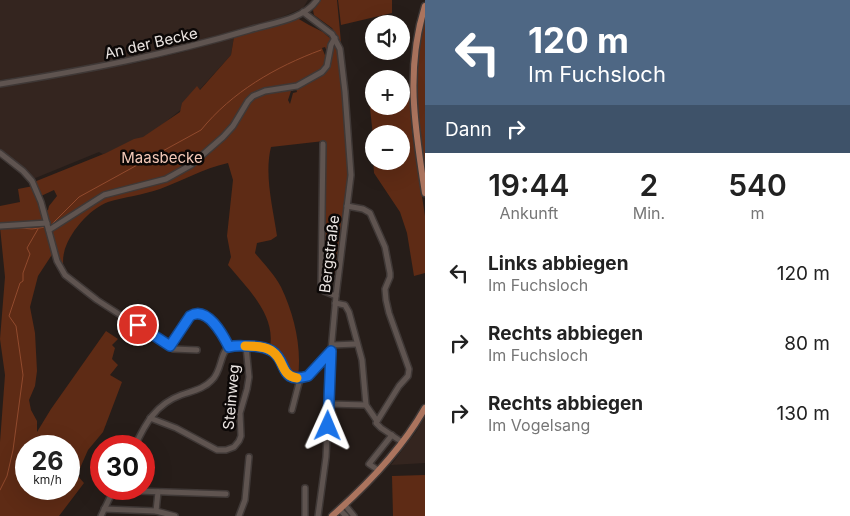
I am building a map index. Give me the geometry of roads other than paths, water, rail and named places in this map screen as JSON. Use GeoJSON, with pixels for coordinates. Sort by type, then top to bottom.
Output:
{"type":"FeatureCollection","features":[{"type":"Feature","properties":{"kind":"main road"},"geometry":{"type":"LineString","coordinates":[[425,6],[415,52],[413,101],[415,129],[425,193]]}},
{"type":"Feature","properties":{"kind":"main road"},"geometry":{"type":"LineString","coordinates":[[332,516],[378,470],[402,442],[425,408]]}},
{"type":"Feature","properties":{"kind":"street"},"geometry":{"type":"LineString","coordinates":[[0,226],[48,226],[104,195],[166,179],[191,165],[223,137],[253,96],[265,91],[297,86],[322,72],[327,66],[331,45],[335,38],[303,12],[312,0]]}},
{"type":"Feature","properties":{"kind":"street","name":"An der Becke"},"geometry":{"type":"LineString","coordinates":[[0,84],[77,72],[166,53],[289,19],[310,9],[317,0]]}},
{"type":"Feature","properties":{"kind":"street","name":"Bergstraße"},"geometry":{"type":"LineString","coordinates":[[318,516],[326,464],[335,303],[351,175],[347,110],[340,49],[335,38]]}},
{"type":"Feature","properties":{"kind":"street"},"geometry":{"type":"LineString","coordinates":[[323,144],[321,286],[324,291],[336,296]]}},
{"type":"Feature","properties":{"kind":"street"},"geometry":{"type":"LineString","coordinates":[[0,153],[32,181],[41,202],[57,261],[65,275],[97,300],[177,350],[197,350]]}},
{"type":"Feature","properties":{"kind":"street"},"geometry":{"type":"LineString","coordinates":[[347,206],[370,214],[385,247],[390,277],[385,288],[386,300],[409,370],[408,376],[399,386],[377,421]]}},
{"type":"Feature","properties":{"kind":"street"},"geometry":{"type":"LineString","coordinates":[[335,303],[347,307],[362,360],[366,406],[377,421],[377,425],[402,442]]}},
{"type":"Feature","properties":{"kind":"street"},"geometry":{"type":"LineString","coordinates":[[170,346],[188,318],[198,313],[215,324],[229,347]]}},
{"type":"Feature","properties":{"kind":"street"},"geometry":{"type":"LineString","coordinates":[[332,345],[356,344]]}},
{"type":"Feature","properties":{"kind":"street","name":"Steinweg"},"geometry":{"type":"LineString","coordinates":[[150,418],[176,428],[217,450],[226,450],[234,447],[241,436],[240,413],[249,377],[246,346]]}},
{"type":"Feature","properties":{"kind":"street"},"geometry":{"type":"LineString","coordinates":[[141,435],[150,418],[164,404],[177,396],[201,388],[211,382],[219,370],[224,350],[229,347],[257,346],[270,350],[276,355],[286,374],[300,379],[314,372],[331,351]]}},
{"type":"Feature","properties":{"kind":"street"},"geometry":{"type":"LineString","coordinates":[[292,410],[300,379]]}},
{"type":"Feature","properties":{"kind":"street"},"geometry":{"type":"LineString","coordinates":[[328,404],[366,406]]}},
{"type":"Feature","properties":{"kind":"street"},"geometry":{"type":"LineString","coordinates":[[378,470],[369,464],[392,435]]}},
{"type":"Feature","properties":{"kind":"street"},"geometry":{"type":"LineString","coordinates":[[240,516],[245,500],[249,457]]}},
{"type":"Feature","properties":{"kind":"street"},"geometry":{"type":"LineString","coordinates":[[305,488],[305,516]]}},
{"type":"Feature","properties":{"kind":"street"},"geometry":{"type":"LineString","coordinates":[[155,492],[226,494]]}},
{"type":"Feature","properties":{"kind":"street"},"geometry":{"type":"LineString","coordinates":[[156,511],[158,492]]}},
{"type":"Feature","properties":{"kind":"street"},"geometry":{"type":"LineString","coordinates":[[101,516],[108,500]]}},
{"type":"Feature","properties":{"kind":"street"},"geometry":{"type":"LineString","coordinates":[[342,507],[346,516]]}},
{"type":"Feature","properties":{"kind":"street"},"geometry":{"type":"LineString","coordinates":[[342,507],[354,516]]}},
{"type":"Feature","properties":{"kind":"street"},"geometry":{"type":"LineString","coordinates":[[104,509],[156,511],[175,516]]}},
{"type":"Feature","properties":{"kind":"waterway","name":"Maasbecke"},"geometry":{"type":"LineString","coordinates":[[50,226],[79,197],[201,130],[226,104],[255,82],[287,64],[321,50]]}},
{"type":"Feature","properties":{"kind":"waterway","name":"Maasbecke"},"geometry":{"type":"LineString","coordinates":[[11,227],[32,229],[46,227]]}},
{"type":"Feature","properties":{"kind":"waterway"},"geometry":{"type":"LineString","coordinates":[[0,490],[7,476],[13,450],[23,375],[16,326],[9,316],[20,283],[23,281],[23,273],[30,254],[27,248],[38,229]]}}]}
